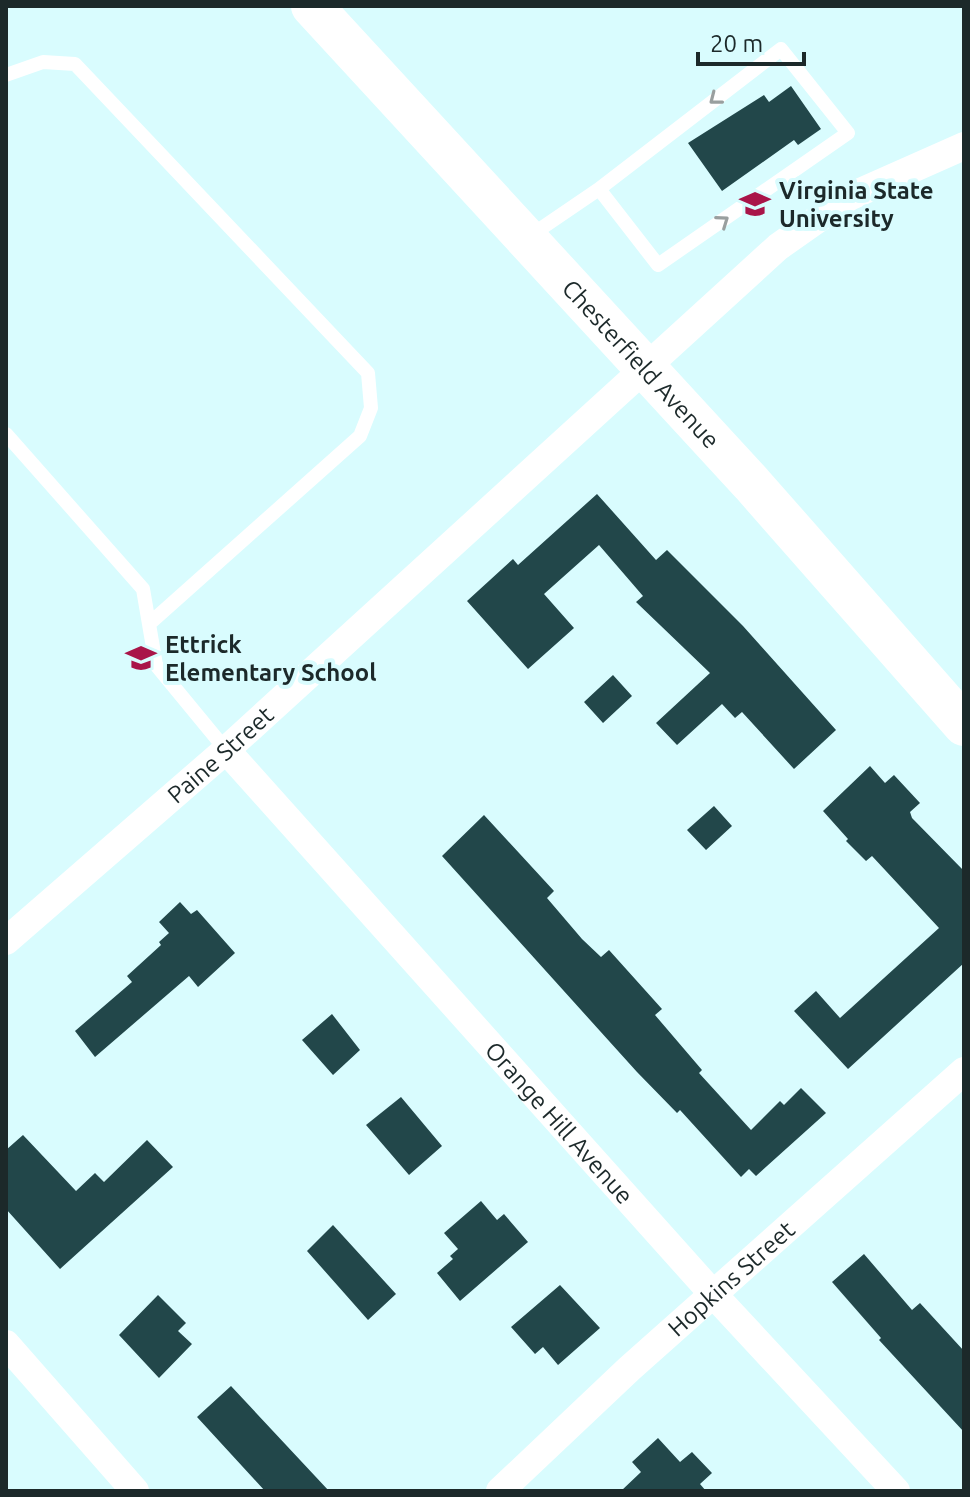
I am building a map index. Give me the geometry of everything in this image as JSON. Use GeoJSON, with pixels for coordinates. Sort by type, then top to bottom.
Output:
{"type":"FeatureCollection","features":[{"type":"Feature","properties":{"kind":"main road","name":"Chesterfield Avenue"},"geometry":{"type":"LineString","coordinates":[[312,6],[643,367],[964,725]]}},
{"type":"Feature","properties":{"kind":"street","name":"Paine Street"},"geometry":{"type":"LineString","coordinates":[[6,941],[226,750],[778,247],[849,197],[964,146]]}},
{"type":"Feature","properties":{"kind":"street","name":"Orange Hill Avenue"},"geometry":{"type":"LineString","coordinates":[[226,750],[713,1294],[896,1491]]}},
{"type":"Feature","properties":{"kind":"street","name":"Hopkins Street"},"geometry":{"type":"LineString","coordinates":[[500,1491],[713,1294],[964,1071]]}},
{"type":"Feature","properties":{"kind":"street"},"geometry":{"type":"LineString","coordinates":[[9,1352],[135,1491]]}},
{"type":"Feature","properties":{"kind":"lane"},"geometry":{"type":"LineString","coordinates":[[526,238],[599,189],[781,49],[848,133],[658,265],[599,189]]}},
{"type":"Feature","properties":{"kind":"lane"},"geometry":{"type":"LineString","coordinates":[[6,75],[43,62],[75,64],[368,373],[371,408],[360,436],[149,624]]}},
{"type":"Feature","properties":{"kind":"lane"},"geometry":{"type":"LineString","coordinates":[[6,434],[126,565],[143,589],[156,665],[226,750]]}},
{"type":"Feature","properties":{"kind":"building"},"geometry":{"type":"Polygon","coordinates":[[[791,86],[821,129],[798,145],[794,140],[722,191],[688,143],[764,95],[769,102],[791,86]]]}},
{"type":"Feature","properties":{"kind":"building"},"geometry":{"type":"Polygon","coordinates":[[[597,494],[656,560],[667,550],[743,626],[836,730],[794,769],[742,712],[735,718],[722,704],[677,745],[656,723],[710,673],[636,602],[643,596],[599,545],[544,594],[574,628],[528,669],[467,601],[513,559],[518,565],[597,494]]]}},
{"type":"Feature","properties":{"kind":"building"},"geometry":{"type":"Polygon","coordinates":[[[613,675],[632,696],[603,723],[584,702],[613,675]]]}},
{"type":"Feature","properties":{"kind":"building"},"geometry":{"type":"Polygon","coordinates":[[[870,766],[885,783],[894,775],[920,803],[910,812],[912,818],[964,871],[964,963],[848,1069],[794,1011],[816,991],[840,1018],[939,928],[872,856],[866,861],[846,841],[848,839],[823,811],[870,766]]]}},
{"type":"Feature","properties":{"kind":"building"},"geometry":{"type":"Polygon","coordinates":[[[714,806],[732,826],[706,850],[687,830],[714,806]]]}},
{"type":"Feature","properties":{"kind":"building"},"geometry":{"type":"Polygon","coordinates":[[[484,815],[554,891],[547,898],[582,939],[601,957],[609,950],[662,1009],[655,1015],[702,1070],[699,1073],[751,1130],[780,1101],[784,1105],[801,1088],[826,1113],[756,1176],[749,1169],[741,1177],[680,1110],[677,1113],[637,1072],[442,856],[484,815]]]}},
{"type":"Feature","properties":{"kind":"building"},"geometry":{"type":"Polygon","coordinates":[[[180,902],[191,914],[197,910],[235,953],[198,987],[189,976],[95,1057],[75,1031],[132,982],[127,976],[161,945],[159,942],[169,933],[159,922],[180,902]]]}},
{"type":"Feature","properties":{"kind":"building"},"geometry":{"type":"Polygon","coordinates":[[[332,1014],[360,1050],[333,1075],[302,1040],[332,1014]]]}},
{"type":"Feature","properties":{"kind":"building"},"geometry":{"type":"Polygon","coordinates":[[[401,1097],[442,1146],[409,1175],[366,1125],[401,1097]]]}},
{"type":"Feature","properties":{"kind":"building"},"geometry":{"type":"Polygon","coordinates":[[[23,1135],[76,1191],[95,1173],[104,1182],[147,1140],[173,1167],[60,1269],[6,1209],[6,1150],[23,1135]]]}},
{"type":"Feature","properties":{"kind":"building"},"geometry":{"type":"Polygon","coordinates":[[[481,1201],[497,1220],[504,1214],[528,1242],[460,1301],[437,1273],[453,1259],[450,1256],[458,1249],[444,1233],[481,1201]]]}},
{"type":"Feature","properties":{"kind":"building"},"geometry":{"type":"Polygon","coordinates":[[[333,1225],[396,1294],[368,1320],[307,1251],[333,1225]]]}},
{"type":"Feature","properties":{"kind":"building"},"geometry":{"type":"Polygon","coordinates":[[[864,1254],[912,1310],[920,1303],[964,1351],[964,1432],[879,1340],[881,1338],[832,1282],[864,1254]]]}},
{"type":"Feature","properties":{"kind":"building"},"geometry":{"type":"Polygon","coordinates":[[[560,1285],[600,1328],[558,1365],[543,1347],[535,1354],[511,1327],[560,1285]]]}},
{"type":"Feature","properties":{"kind":"building"},"geometry":{"type":"Polygon","coordinates":[[[158,1295],[186,1323],[178,1331],[192,1344],[159,1378],[119,1335],[158,1295]]]}},
{"type":"Feature","properties":{"kind":"building"},"geometry":{"type":"Polygon","coordinates":[[[231,1386],[329,1491],[265,1491],[197,1417],[231,1386]]]}},
{"type":"Feature","properties":{"kind":"building"},"geometry":{"type":"Polygon","coordinates":[[[658,1438],[680,1462],[692,1452],[712,1473],[700,1484],[706,1491],[621,1491],[641,1472],[632,1462],[658,1438]]]}},
{"type":"Feature","properties":{"kind":"place","name":"Virginia State University"},"geometry":{"type":"Point","coordinates":[755,204]}},
{"type":"Feature","properties":{"kind":"place","name":"Ettrick Elementary School"},"geometry":{"type":"Point","coordinates":[141,658]}}]}
